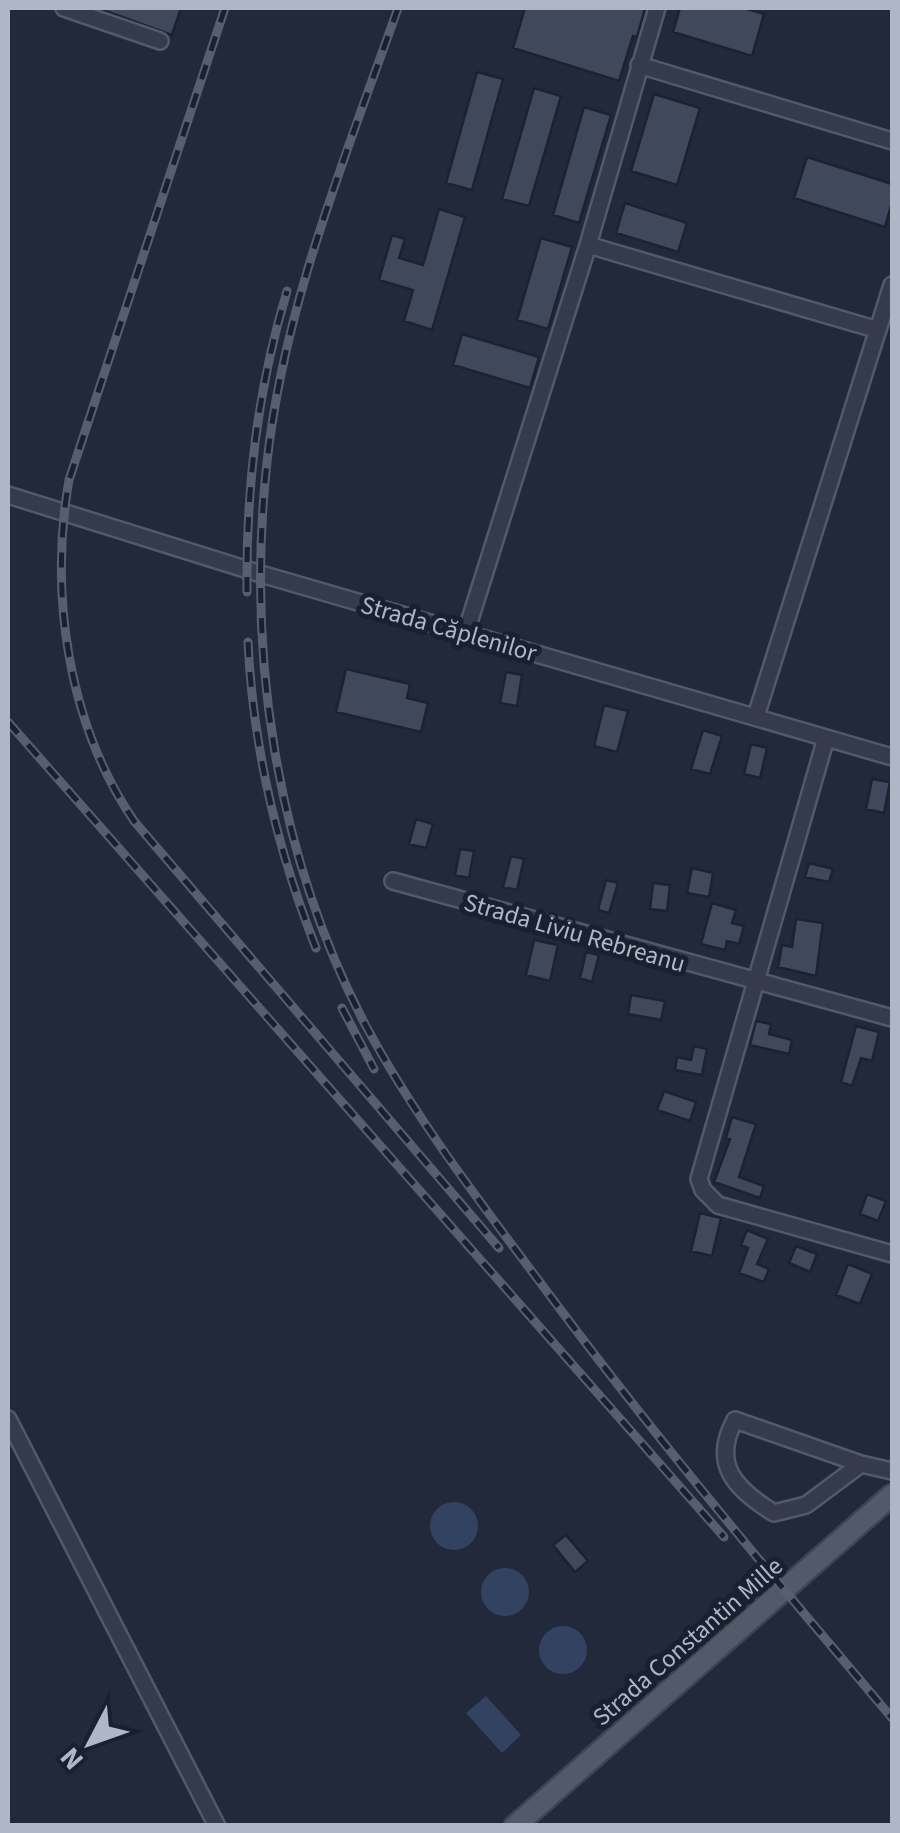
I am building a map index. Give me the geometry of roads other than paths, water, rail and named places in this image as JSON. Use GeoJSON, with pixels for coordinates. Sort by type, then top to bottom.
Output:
{"type":"FeatureCollection","features":[{"type":"Feature","properties":{"kind":"main road","name":"Strada Constantin Mille"},"geometry":{"type":"LineString","coordinates":[[514,1826],[892,1495]]}},
{"type":"Feature","properties":{"kind":"street"},"geometry":{"type":"LineString","coordinates":[[64,8],[160,41]]}},
{"type":"Feature","properties":{"kind":"street"},"geometry":{"type":"LineString","coordinates":[[466,632],[588,244],[657,8]]}},
{"type":"Feature","properties":{"kind":"street"},"geometry":{"type":"LineString","coordinates":[[640,65],[892,141]]}},
{"type":"Feature","properties":{"kind":"street"},"geometry":{"type":"LineString","coordinates":[[588,244],[878,330]]}},
{"type":"Feature","properties":{"kind":"street"},"geometry":{"type":"LineString","coordinates":[[756,716],[892,285]]}},
{"type":"Feature","properties":{"kind":"street","name":"Strada Căplenilor"},"geometry":{"type":"LineString","coordinates":[[8,495],[261,574],[892,757]]}},
{"type":"Feature","properties":{"kind":"street"},"geometry":{"type":"LineString","coordinates":[[826,738],[699,1179],[703,1190],[718,1205],[892,1254]]}},
{"type":"Feature","properties":{"kind":"street","name":"Strada Liviu Rebreanu"},"geometry":{"type":"LineString","coordinates":[[394,881],[892,1018]]}},
{"type":"Feature","properties":{"kind":"street"},"geometry":{"type":"LineString","coordinates":[[8,1418],[217,1826]]}},
{"type":"Feature","properties":{"kind":"street"},"geometry":{"type":"LineString","coordinates":[[862,1464],[806,1505],[774,1512],[752,1499],[724,1463],[724,1440],[735,1420],[862,1464],[892,1470]]}},
{"type":"Feature","properties":{"kind":"water"},"geometry":{"type":"Polygon","coordinates":[[[454,1502],[471,1509],[478,1526],[471,1543],[454,1550],[437,1543],[430,1526],[437,1509],[454,1502]]]}},
{"type":"Feature","properties":{"kind":"water"},"geometry":{"type":"Polygon","coordinates":[[[505,1568],[522,1575],[529,1592],[522,1609],[505,1616],[488,1609],[481,1592],[488,1575],[505,1568]]]}},
{"type":"Feature","properties":{"kind":"water"},"geometry":{"type":"Polygon","coordinates":[[[563,1626],[580,1633],[587,1650],[580,1667],[563,1674],[546,1667],[539,1650],[546,1633],[563,1626]]]}},
{"type":"Feature","properties":{"kind":"water"},"geometry":{"type":"Polygon","coordinates":[[[486,1696],[521,1735],[502,1753],[466,1713],[486,1696]]]}},
{"type":"Feature","properties":{"kind":"railway"},"geometry":{"type":"LineString","coordinates":[[225,8],[69,480],[61,568],[69,657],[93,743],[134,821],[499,1248]]}},
{"type":"Feature","properties":{"kind":"railway"},"geometry":{"type":"LineString","coordinates":[[398,8],[302,288],[275,403],[267,462],[261,607],[265,679],[290,823],[310,893],[335,961],[366,1026],[456,1169],[638,1410],[892,1718]]}},
{"type":"Feature","properties":{"kind":"railway"},"geometry":{"type":"LineString","coordinates":[[247,592],[255,440],[287,291]]}},
{"type":"Feature","properties":{"kind":"railway"},"geometry":{"type":"LineString","coordinates":[[248,642],[255,721],[269,798],[316,948]]}},
{"type":"Feature","properties":{"kind":"railway"},"geometry":{"type":"LineString","coordinates":[[8,722],[724,1537]]}},
{"type":"Feature","properties":{"kind":"railway"},"geometry":{"type":"LineString","coordinates":[[342,1008],[374,1069]]}}]}
